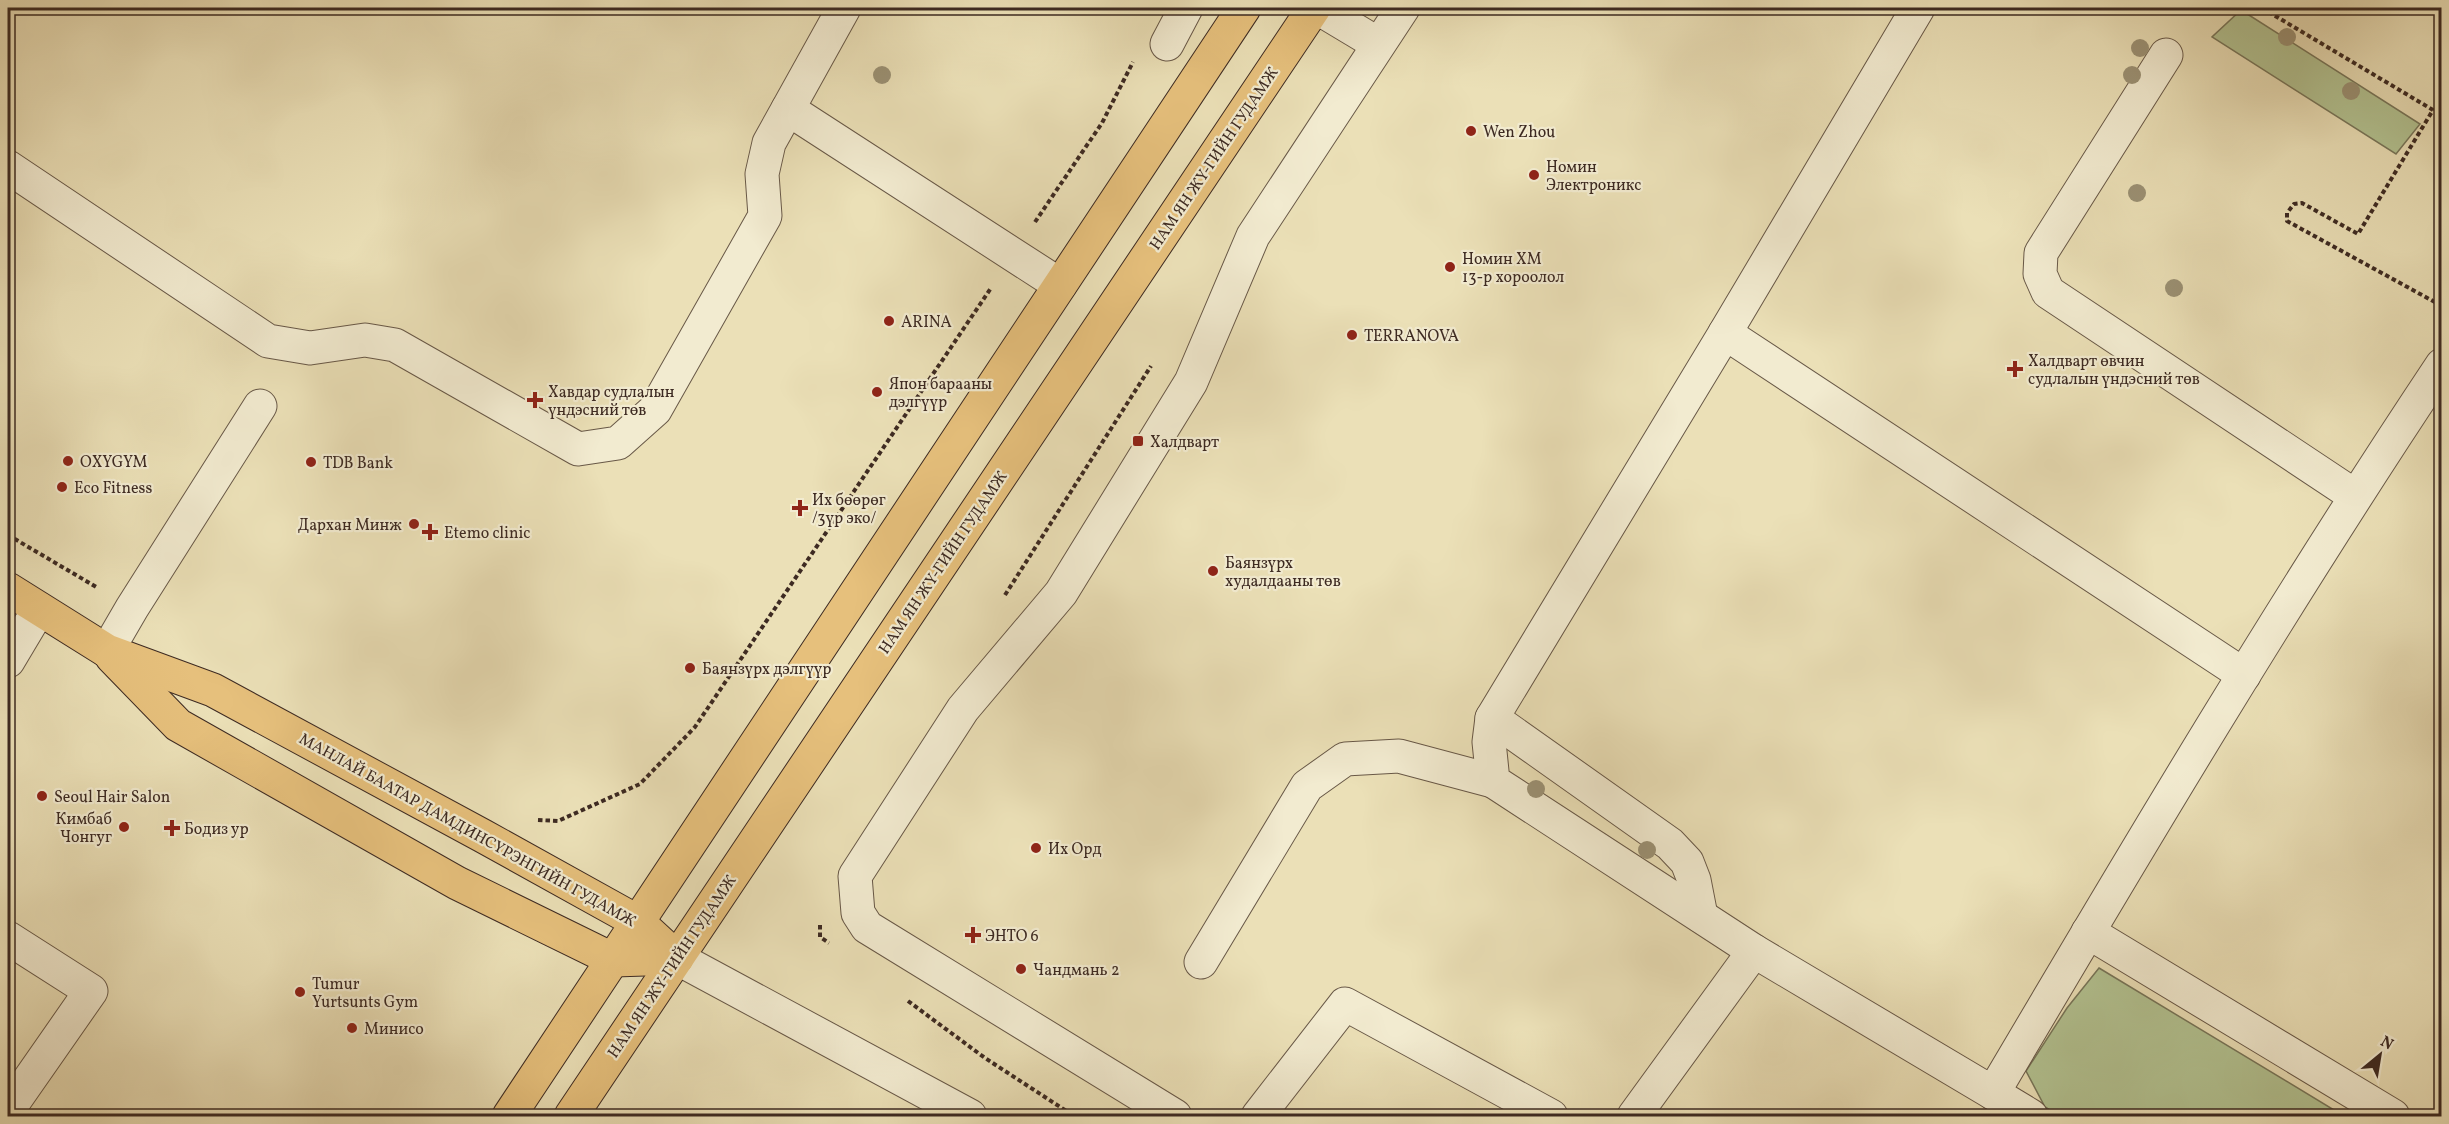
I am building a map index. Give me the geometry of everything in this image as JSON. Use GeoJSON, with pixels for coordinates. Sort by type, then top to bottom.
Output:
{"type":"FeatureCollection","features":[{"type":"Feature","properties":{"kind":"main road"},"geometry":{"type":"LineString","coordinates":[[509,1116],[1244,8]]}},
{"type":"Feature","properties":{"kind":"main road","name":"НАМ ЯН ЖҮ-ГИЙН ГУДАМЖ"},"geometry":{"type":"LineString","coordinates":[[571,1116],[1316,8]]}},
{"type":"Feature","properties":{"kind":"main road","name":"МАНЛАЙ БААТАР ДАМДИНСҮРЭНГИЙН ГУДАМЖ"},"geometry":{"type":"LineString","coordinates":[[8,589],[107,651],[213,690],[638,922],[677,958]]}},
{"type":"Feature","properties":{"kind":"main road","name":"МАНЛАЙ БААТАР ДАМДИНСҮРЭНГИЙН ГУДАМЖ"},"geometry":{"type":"LineString","coordinates":[[107,651],[178,725],[457,883],[614,960],[677,958]]}},
{"type":"Feature","properties":{"kind":"street"},"geometry":{"type":"LineString","coordinates":[[8,167],[268,341],[310,348],[365,340],[395,345],[578,449],[618,443],[655,410],[765,216],[762,174],[769,143],[844,8]]}},
{"type":"Feature","properties":{"kind":"street"},"geometry":{"type":"LineString","coordinates":[[1167,44],[1186,8]]}},
{"type":"Feature","properties":{"kind":"street"},"geometry":{"type":"LineString","coordinates":[[1316,8],[1378,44]]}},
{"type":"Feature","properties":{"kind":"street"},"geometry":{"type":"LineString","coordinates":[[1175,1116],[867,927],[858,913],[855,876],[963,709],[1061,593],[1191,382],[1253,236],[1403,8]]}},
{"type":"Feature","properties":{"kind":"street"},"geometry":{"type":"LineString","coordinates":[[1493,781],[1489,742],[1492,718],[1918,8]]}},
{"type":"Feature","properties":{"kind":"street"},"geometry":{"type":"LineString","coordinates":[[2166,55],[2041,253],[2040,274],[2048,292],[2355,496]]}},
{"type":"Feature","properties":{"kind":"street"},"geometry":{"type":"LineString","coordinates":[[788,109],[1060,285]]}},
{"type":"Feature","properties":{"kind":"street"},"geometry":{"type":"LineString","coordinates":[[1725,333],[2244,675]]}},
{"type":"Feature","properties":{"kind":"street"},"geometry":{"type":"LineString","coordinates":[[1993,1093],[2244,675],[2355,496],[2442,365]]}},
{"type":"Feature","properties":{"kind":"street"},"geometry":{"type":"LineString","coordinates":[[107,651],[260,406]]}},
{"type":"Feature","properties":{"kind":"street"},"geometry":{"type":"LineString","coordinates":[[8,661],[39,609]]}},
{"type":"Feature","properties":{"kind":"street"},"geometry":{"type":"LineString","coordinates":[[1492,718],[1670,844],[1687,862],[1694,880],[1701,916]]}},
{"type":"Feature","properties":{"kind":"street"},"geometry":{"type":"LineString","coordinates":[[1200,962],[1307,786],[1345,759],[1399,756],[1493,781],[1754,951],[2031,1116]]}},
{"type":"Feature","properties":{"kind":"street"},"geometry":{"type":"LineString","coordinates":[[2088,932],[2393,1116]]}},
{"type":"Feature","properties":{"kind":"street"},"geometry":{"type":"LineString","coordinates":[[8,938],[91,991],[8,1110]]}},
{"type":"Feature","properties":{"kind":"street"},"geometry":{"type":"LineString","coordinates":[[1634,1116],[1754,951]]}},
{"type":"Feature","properties":{"kind":"street"},"geometry":{"type":"LineString","coordinates":[[677,958],[970,1116]]}},
{"type":"Feature","properties":{"kind":"street"},"geometry":{"type":"LineString","coordinates":[[1258,1116],[1345,1004],[1551,1116]]}},
{"type":"Feature","properties":{"kind":"path"},"geometry":{"type":"LineString","coordinates":[[2262,8],[2433,110],[2358,234],[2302,203],[2294,204],[2288,213],[2287,221],[2442,306]]}},
{"type":"Feature","properties":{"kind":"path"},"geometry":{"type":"LineString","coordinates":[[536,820],[558,821],[640,784],[695,727],[1102,123],[1134,60]]}},
{"type":"Feature","properties":{"kind":"path"},"geometry":{"type":"LineString","coordinates":[[1004,596],[1152,365]]}},
{"type":"Feature","properties":{"kind":"path"},"geometry":{"type":"LineString","coordinates":[[8,536],[132,608]]}},
{"type":"Feature","properties":{"kind":"green space"},"geometry":{"type":"Polygon","coordinates":[[[2241,10],[2420,124],[2396,154],[2212,37],[2241,10]]]}},
{"type":"Feature","properties":{"kind":"green space"},"geometry":{"type":"Polygon","coordinates":[[[2099,968],[2344,1116],[2060,1116],[2045,1107],[2026,1071],[2067,1008],[2099,968]]]}},
{"type":"Feature","properties":{"kind":"place","name":"Wen Zhou"},"geometry":{"type":"Point","coordinates":[1471,131]}},
{"type":"Feature","properties":{"kind":"place","name":"Номин Электроникс"},"geometry":{"type":"Point","coordinates":[1534,175]}},
{"type":"Feature","properties":{"kind":"place","name":"Номин ХМ 13-р хороолол"},"geometry":{"type":"Point","coordinates":[1450,267]}},
{"type":"Feature","properties":{"kind":"place","name":"ARINA"},"geometry":{"type":"Point","coordinates":[889,321]}},
{"type":"Feature","properties":{"kind":"place","name":"TERRANOVA"},"geometry":{"type":"Point","coordinates":[1352,335]}},
{"type":"Feature","properties":{"kind":"place","name":"Халдварт өвчин судлалын үндэсний төв"},"geometry":{"type":"Point","coordinates":[2015,369]}},
{"type":"Feature","properties":{"kind":"place","name":"Япон барааны дэлгүүр"},"geometry":{"type":"Point","coordinates":[877,392]}},
{"type":"Feature","properties":{"kind":"place","name":"Хавдар судлалын үндэсний төв"},"geometry":{"type":"Point","coordinates":[535,400]}},
{"type":"Feature","properties":{"kind":"place","name":"Халдварт"},"geometry":{"type":"Point","coordinates":[1138,441]}},
{"type":"Feature","properties":{"kind":"place","name":"OXYGYM"},"geometry":{"type":"Point","coordinates":[68,461]}},
{"type":"Feature","properties":{"kind":"place","name":"TDB Bank"},"geometry":{"type":"Point","coordinates":[311,462]}},
{"type":"Feature","properties":{"kind":"place","name":"Eco Fitness"},"geometry":{"type":"Point","coordinates":[62,487]}},
{"type":"Feature","properties":{"kind":"place","name":"Их бөөрөг /3үр эко/"},"geometry":{"type":"Point","coordinates":[800,508]}},
{"type":"Feature","properties":{"kind":"place","name":"Дархан Минж"},"geometry":{"type":"Point","coordinates":[414,524]}},
{"type":"Feature","properties":{"kind":"place","name":"Etemo clinic"},"geometry":{"type":"Point","coordinates":[430,532]}},
{"type":"Feature","properties":{"kind":"place","name":"Баянзүрх худалдааны төв"},"geometry":{"type":"Point","coordinates":[1213,571]}},
{"type":"Feature","properties":{"kind":"place","name":"Баянзүрх дэлгүүр"},"geometry":{"type":"Point","coordinates":[690,668]}},
{"type":"Feature","properties":{"kind":"place","name":"Seoul Hair Salon"},"geometry":{"type":"Point","coordinates":[42,796]}},
{"type":"Feature","properties":{"kind":"place","name":"Кимбаб Чонгуг"},"geometry":{"type":"Point","coordinates":[124,827]}},
{"type":"Feature","properties":{"kind":"place","name":"Бодиз ур"},"geometry":{"type":"Point","coordinates":[172,828]}},
{"type":"Feature","properties":{"kind":"place","name":"Их Орд"},"geometry":{"type":"Point","coordinates":[1036,848]}},
{"type":"Feature","properties":{"kind":"place","name":"ЭНТО 6"},"geometry":{"type":"Point","coordinates":[973,935]}},
{"type":"Feature","properties":{"kind":"place","name":"Чандмань 2"},"geometry":{"type":"Point","coordinates":[1021,969]}},
{"type":"Feature","properties":{"kind":"place","name":"Tumur Yurtsunts Gym"},"geometry":{"type":"Point","coordinates":[300,992]}},
{"type":"Feature","properties":{"kind":"place","name":"Минисо"},"geometry":{"type":"Point","coordinates":[352,1028]}}]}
